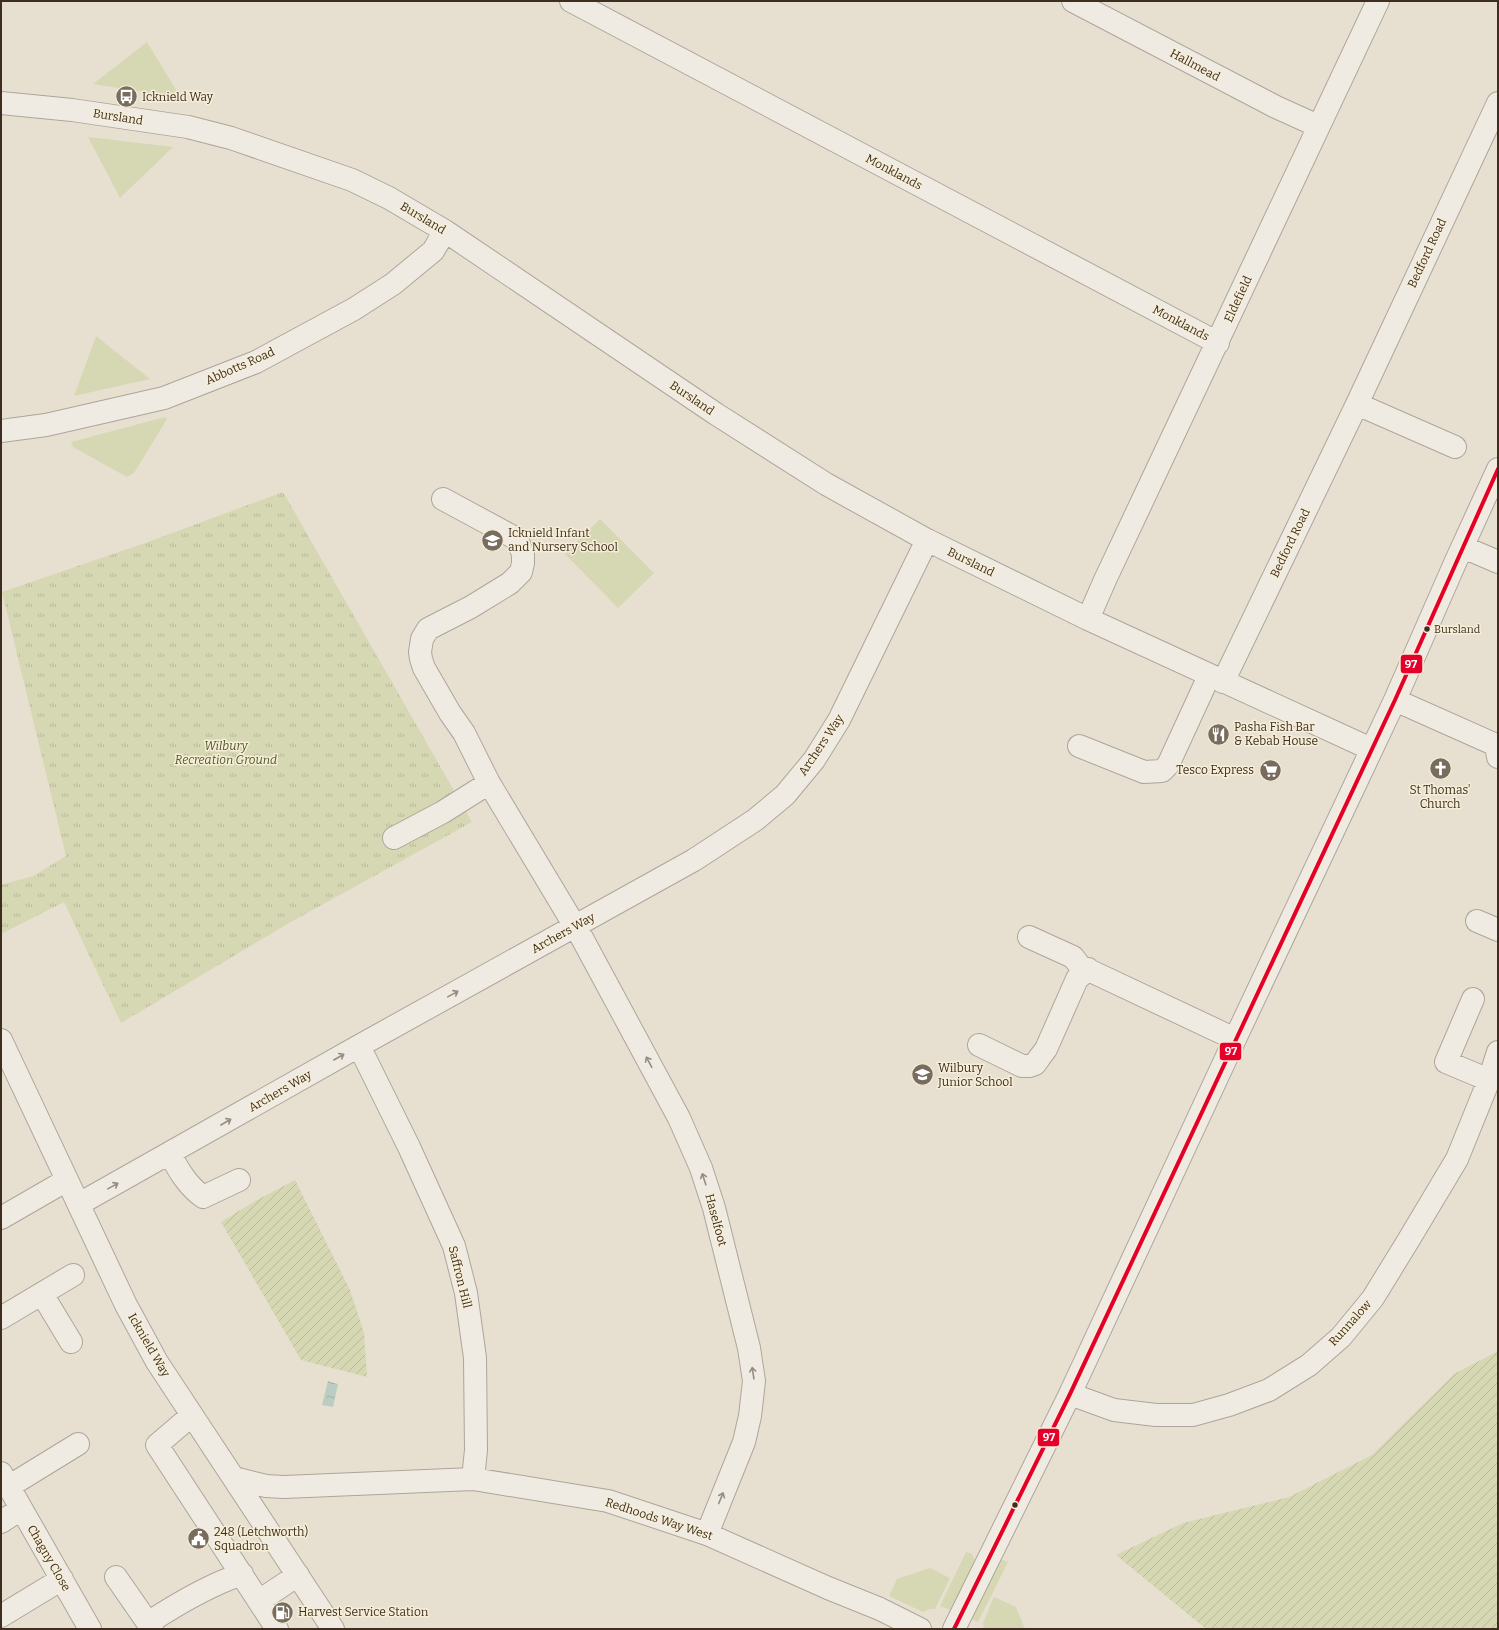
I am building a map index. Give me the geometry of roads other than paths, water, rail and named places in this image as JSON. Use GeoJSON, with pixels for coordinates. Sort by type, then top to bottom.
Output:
{"type":"FeatureCollection","features":[{"type":"Feature","properties":{"kind":"street","name":"Monklands"},"geometry":{"type":"LineString","coordinates":[[571,1],[1218,343]]}},
{"type":"Feature","properties":{"kind":"street","name":"Hallmead"},"geometry":{"type":"LineString","coordinates":[[1073,1],[1276,107],[1318,126]]}},
{"type":"Feature","properties":{"kind":"street","name":"Eldefield"},"geometry":{"type":"LineString","coordinates":[[1088,619],[1104,580],[1218,343],[1318,126],[1378,1]]}},
{"type":"Feature","properties":{"kind":"street","name":"Bursland"},"geometry":{"type":"LineString","coordinates":[[1,103],[72,110],[188,127],[231,138],[352,180],[389,198],[446,231],[716,414],[826,484],[927,540],[1088,619],[1371,749]]}},
{"type":"Feature","properties":{"kind":"street","name":"Bedford Road"},"geometry":{"type":"LineString","coordinates":[[1079,746],[1144,772],[1162,771],[1168,765],[1216,679],[1357,404],[1498,103]]}},
{"type":"Feature","properties":{"kind":"street","name":"Abbotts Road"},"geometry":{"type":"LineString","coordinates":[[1,431],[46,425],[164,398],[256,362],[354,309],[393,284],[433,251],[446,231]]}},
{"type":"Feature","properties":{"kind":"street"},"geometry":{"type":"LineString","coordinates":[[1357,404],[1455,447]]}},
{"type":"Feature","properties":{"kind":"street"},"geometry":{"type":"LineString","coordinates":[[954,1629],[1070,1394],[1395,700],[1498,469]]}},
{"type":"Feature","properties":{"kind":"street","name":"Haselfoot"},"geometry":{"type":"LineString","coordinates":[[443,499],[517,539],[523,554],[523,563],[521,572],[516,578],[472,607],[428,629],[422,639],[421,645],[421,659],[424,668],[450,714],[464,733],[489,783],[575,926],[675,1111],[692,1145],[714,1208],[749,1348],[754,1381],[753,1399],[744,1442],[707,1534]]}},
{"type":"Feature","properties":{"kind":"street","name":"Archers Way"},"geometry":{"type":"LineString","coordinates":[[79,1204],[359,1046],[694,860],[755,820],[785,795],[814,760],[839,720],[927,540]]}},
{"type":"Feature","properties":{"kind":"street"},"geometry":{"type":"LineString","coordinates":[[1463,547],[1498,562]]}},
{"type":"Feature","properties":{"kind":"street"},"geometry":{"type":"LineString","coordinates":[[1395,700],[1496,746],[1498,757]]}},
{"type":"Feature","properties":{"kind":"street"},"geometry":{"type":"LineString","coordinates":[[394,838],[443,812],[489,783]]}},
{"type":"Feature","properties":{"kind":"street"},"geometry":{"type":"LineString","coordinates":[[1477,921],[1498,930]]}},
{"type":"Feature","properties":{"kind":"street"},"geometry":{"type":"LineString","coordinates":[[1029,936],[1073,957],[1080,966],[1235,1039]]}},
{"type":"Feature","properties":{"kind":"street"},"geometry":{"type":"LineString","coordinates":[[979,1045],[1022,1066],[1035,1064],[1046,1049],[1077,979],[1088,969]]}},
{"type":"Feature","properties":{"kind":"street"},"geometry":{"type":"LineString","coordinates":[[1472,999],[1446,1062],[1489,1080]]}},
{"type":"Feature","properties":{"kind":"street","name":"Saffron Hill"},"geometry":{"type":"LineString","coordinates":[[359,1046],[409,1147],[454,1246],[466,1293],[475,1358],[476,1450],[472,1479]]}},
{"type":"Feature","properties":{"kind":"street","name":"Icknield Way"},"geometry":{"type":"LineString","coordinates":[[2,1047],[79,1204],[126,1305],[157,1362],[298,1575],[330,1628]]}},
{"type":"Feature","properties":{"kind":"street","name":"Runnalow"},"geometry":{"type":"LineString","coordinates":[[1070,1394],[1114,1410],[1156,1415],[1193,1415],[1229,1405],[1269,1390],[1310,1365],[1341,1336],[1373,1298],[1457,1159],[1489,1080],[1498,1052]]}},
{"type":"Feature","properties":{"kind":"street"},"geometry":{"type":"LineString","coordinates":[[170,1154],[184,1180],[191,1189],[202,1197],[239,1180]]}},
{"type":"Feature","properties":{"kind":"street"},"geometry":{"type":"LineString","coordinates":[[1,1218],[67,1180]]}},
{"type":"Feature","properties":{"kind":"street"},"geometry":{"type":"LineString","coordinates":[[1,1318],[73,1275]]}},
{"type":"Feature","properties":{"kind":"street"},"geometry":{"type":"LineString","coordinates":[[42,1294],[71,1342]]}},
{"type":"Feature","properties":{"kind":"street"},"geometry":{"type":"LineString","coordinates":[[192,1415],[157,1444],[277,1629]]}},
{"type":"Feature","properties":{"kind":"street","name":"Chagny Close"},"geometry":{"type":"LineString","coordinates":[[78,1444],[5,1480],[90,1629]]}},
{"type":"Feature","properties":{"kind":"street","name":"Redhoods Way West"},"geometry":{"type":"LineString","coordinates":[[234,1478],[266,1486],[284,1487],[472,1479],[608,1501],[707,1534],[828,1588],[880,1609],[920,1629]]}},
{"type":"Feature","properties":{"kind":"street"},"geometry":{"type":"LineString","coordinates":[[265,1526],[271,1507],[284,1487]]}},
{"type":"Feature","properties":{"kind":"street"},"geometry":{"type":"LineString","coordinates":[[1,1522],[21,1509]]}},
{"type":"Feature","properties":{"kind":"street"},"geometry":{"type":"LineString","coordinates":[[116,1577],[150,1626],[167,1610],[228,1579],[242,1574]]}},
{"type":"Feature","properties":{"kind":"street"},"geometry":{"type":"LineString","coordinates":[[258,1601],[298,1575]]}},
{"type":"Feature","properties":{"kind":"street"},"geometry":{"type":"LineString","coordinates":[[1,1616],[62,1579]]}},
{"type":"Feature","properties":{"kind":"water"},"geometry":{"type":"Polygon","coordinates":[[[328,1381],[338,1384],[333,1407],[322,1405],[328,1381]]]}},
{"type":"Feature","properties":{"kind":"place","name":"Icknield Way"},"geometry":{"type":"Point","coordinates":[126,97]}},
{"type":"Feature","properties":{"kind":"place","name":"Icknield Infant and Nursery School"},"geometry":{"type":"Point","coordinates":[493,540]}},
{"type":"Feature","properties":{"kind":"place","name":"Bursland"},"geometry":{"type":"Point","coordinates":[1427,629]}},
{"type":"Feature","properties":{"kind":"place","name":"Pasha Fish Bar & Kebab House"},"geometry":{"type":"Point","coordinates":[1218,734]}},
{"type":"Feature","properties":{"kind":"place","name":"St Thomas' Church"},"geometry":{"type":"Point","coordinates":[1440,769]}},
{"type":"Feature","properties":{"kind":"place","name":"Tesco Express"},"geometry":{"type":"Point","coordinates":[1270,770]}},
{"type":"Feature","properties":{"kind":"place","name":"Wilbury Junior School"},"geometry":{"type":"Point","coordinates":[923,1075]}},
{"type":"Feature","properties":{"kind":"place","name":"248 (Letchworth) Squadron"},"geometry":{"type":"Point","coordinates":[198,1539]}},
{"type":"Feature","properties":{"kind":"place","name":"Harvest Service Station"},"geometry":{"type":"Point","coordinates":[282,1612]}},
{"type":"Feature","properties":{"kind":"park label","name":"Wilbury Recreation Ground"},"geometry":{"type":"Point","coordinates":[226,753]}}]}
